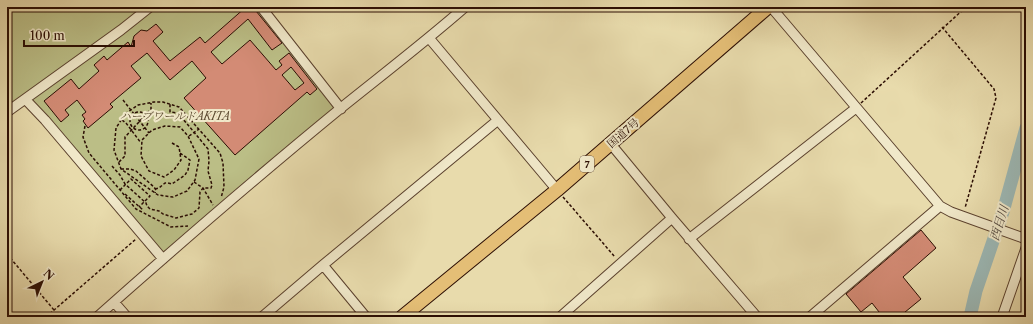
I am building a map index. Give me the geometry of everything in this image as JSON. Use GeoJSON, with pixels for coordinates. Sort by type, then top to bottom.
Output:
{"type":"FeatureCollection","features":[{"type":"Feature","properties":{"kind":"highway","name":"国道7号"},"geometry":{"type":"LineString","coordinates":[[402,317],[557,190],[769,7]]}},
{"type":"Feature","properties":{"kind":"street"},"geometry":{"type":"LineString","coordinates":[[7,112],[121,30],[150,7]]}},
{"type":"Feature","properties":{"kind":"street"},"geometry":{"type":"LineString","coordinates":[[261,7],[341,108]]}},
{"type":"Feature","properties":{"kind":"street"},"geometry":{"type":"LineString","coordinates":[[97,317],[341,108],[430,38],[465,7]]}},
{"type":"Feature","properties":{"kind":"street"},"geometry":{"type":"LineString","coordinates":[[769,7],[940,206],[951,212],[1026,239]]}},
{"type":"Feature","properties":{"kind":"street"},"geometry":{"type":"LineString","coordinates":[[430,38],[557,190]]}},
{"type":"Feature","properties":{"kind":"street"},"geometry":{"type":"LineString","coordinates":[[25,99],[50,126],[163,259]]}},
{"type":"Feature","properties":{"kind":"street"},"geometry":{"type":"LineString","coordinates":[[689,239],[856,108]]}},
{"type":"Feature","properties":{"kind":"street"},"geometry":{"type":"LineString","coordinates":[[262,317],[498,120]]}},
{"type":"Feature","properties":{"kind":"street"},"geometry":{"type":"LineString","coordinates":[[610,143],[689,239],[757,317]]}},
{"type":"Feature","properties":{"kind":"street"},"geometry":{"type":"LineString","coordinates":[[810,317],[940,206]]}},
{"type":"Feature","properties":{"kind":"street"},"geometry":{"type":"LineString","coordinates":[[560,317],[672,218]]}},
{"type":"Feature","properties":{"kind":"street"},"geometry":{"type":"LineString","coordinates":[[1002,317],[1026,248]]}},
{"type":"Feature","properties":{"kind":"street"},"geometry":{"type":"LineString","coordinates":[[323,265],[366,317]]}},
{"type":"Feature","properties":{"kind":"street"},"geometry":{"type":"LineString","coordinates":[[114,302],[127,317]]}},
{"type":"Feature","properties":{"kind":"path"},"geometry":{"type":"LineString","coordinates":[[856,108],[942,27],[966,7]]}},
{"type":"Feature","properties":{"kind":"path"},"geometry":{"type":"LineString","coordinates":[[942,27],[994,89],[996,98],[962,216]]}},
{"type":"Feature","properties":{"kind":"path"},"geometry":{"type":"LineString","coordinates":[[123,100],[149,133]]}},
{"type":"Feature","properties":{"kind":"path"},"geometry":{"type":"LineString","coordinates":[[172,143],[179,147],[181,160],[174,170],[164,177],[148,170],[141,156],[142,140],[152,130],[165,126],[180,127],[188,136],[199,159],[195,180],[187,191],[173,197],[158,195],[121,169],[114,150],[116,128],[126,114],[138,105],[163,102],[180,107],[220,153],[223,163],[224,187],[220,200]]}},
{"type":"Feature","properties":{"kind":"path"},"geometry":{"type":"LineString","coordinates":[[119,162],[124,156],[125,137],[151,109],[151,103]]}},
{"type":"Feature","properties":{"kind":"path"},"geometry":{"type":"LineString","coordinates":[[170,104],[170,112],[178,113],[208,149],[210,161],[208,171],[212,188],[203,188]]}},
{"type":"Feature","properties":{"kind":"path"},"geometry":{"type":"LineString","coordinates":[[122,120],[133,129],[141,130],[146,127],[148,122],[145,115],[139,113],[133,114],[130,120],[133,129],[142,144]]}},
{"type":"Feature","properties":{"kind":"path"},"geometry":{"type":"LineString","coordinates":[[85,126],[83,137],[89,153],[136,209],[172,228],[192,225]]}},
{"type":"Feature","properties":{"kind":"path"},"geometry":{"type":"LineString","coordinates":[[188,136],[195,133],[199,129]]}},
{"type":"Feature","properties":{"kind":"path"},"geometry":{"type":"LineString","coordinates":[[155,189],[159,188],[165,183],[172,184],[185,175],[188,170],[190,160],[180,153]]}},
{"type":"Feature","properties":{"kind":"path"},"geometry":{"type":"LineString","coordinates":[[112,166],[120,174],[125,185],[150,209],[176,218],[192,214],[199,208],[200,192],[203,188]]}},
{"type":"Feature","properties":{"kind":"path"},"geometry":{"type":"LineString","coordinates":[[121,169],[136,171],[151,184],[156,190],[155,193]]}},
{"type":"Feature","properties":{"kind":"path"},"geometry":{"type":"LineString","coordinates":[[120,190],[131,179],[150,196],[139,207]]}},
{"type":"Feature","properties":{"kind":"path"},"geometry":{"type":"LineString","coordinates":[[194,182],[203,188],[216,210]]}},
{"type":"Feature","properties":{"kind":"path"},"geometry":{"type":"LineString","coordinates":[[120,190],[143,210]]}},
{"type":"Feature","properties":{"kind":"path"},"geometry":{"type":"LineString","coordinates":[[557,190],[620,264]]}},
{"type":"Feature","properties":{"kind":"path"},"geometry":{"type":"LineString","coordinates":[[46,317],[142,234]]}},
{"type":"Feature","properties":{"kind":"path"},"geometry":{"type":"LineString","coordinates":[[7,254],[54,310]]}},
{"type":"Feature","properties":{"kind":"green space"},"geometry":{"type":"Polygon","coordinates":[[[7,7],[144,7],[117,29],[7,108],[7,7]]]}},
{"type":"Feature","properties":{"kind":"green space","name":"ハーブワールドAKITA"},"geometry":{"type":"Polygon","coordinates":[[[155,7],[257,7],[337,109],[163,256],[31,100],[155,7]]]}},
{"type":"Feature","properties":{"kind":"building"},"geometry":{"type":"Polygon","coordinates":[[[246,7],[255,7],[256,11],[282,43],[272,50],[248,19],[211,52],[222,64],[250,40],[276,70],[282,65],[279,61],[289,53],[317,89],[310,95],[307,92],[235,155],[184,98],[206,78],[192,61],[170,80],[147,53],[131,66],[141,78],[110,104],[113,107],[88,128],[83,121],[85,119],[82,115],[86,112],[77,100],[65,110],[69,115],[61,122],[44,101],[71,79],[79,89],[99,71],[94,65],[104,56],[107,60],[128,42],[131,47],[134,36],[141,30],[147,31],[156,24],[163,32],[153,41],[170,61],[200,37],[205,43],[246,7]],[[291,67],[282,75],[295,90],[304,83],[291,67]]]}},
{"type":"Feature","properties":{"kind":"building"},"geometry":{"type":"Polygon","coordinates":[[[921,230],[936,248],[903,277],[921,299],[899,317],[883,317],[872,303],[861,312],[846,294],[921,230]]]}},
{"type":"Feature","properties":{"kind":"waterway","name":"西目川"},"geometry":{"type":"LineString","coordinates":[[970,317],[976,291],[1003,212],[1026,128]]}}]}
